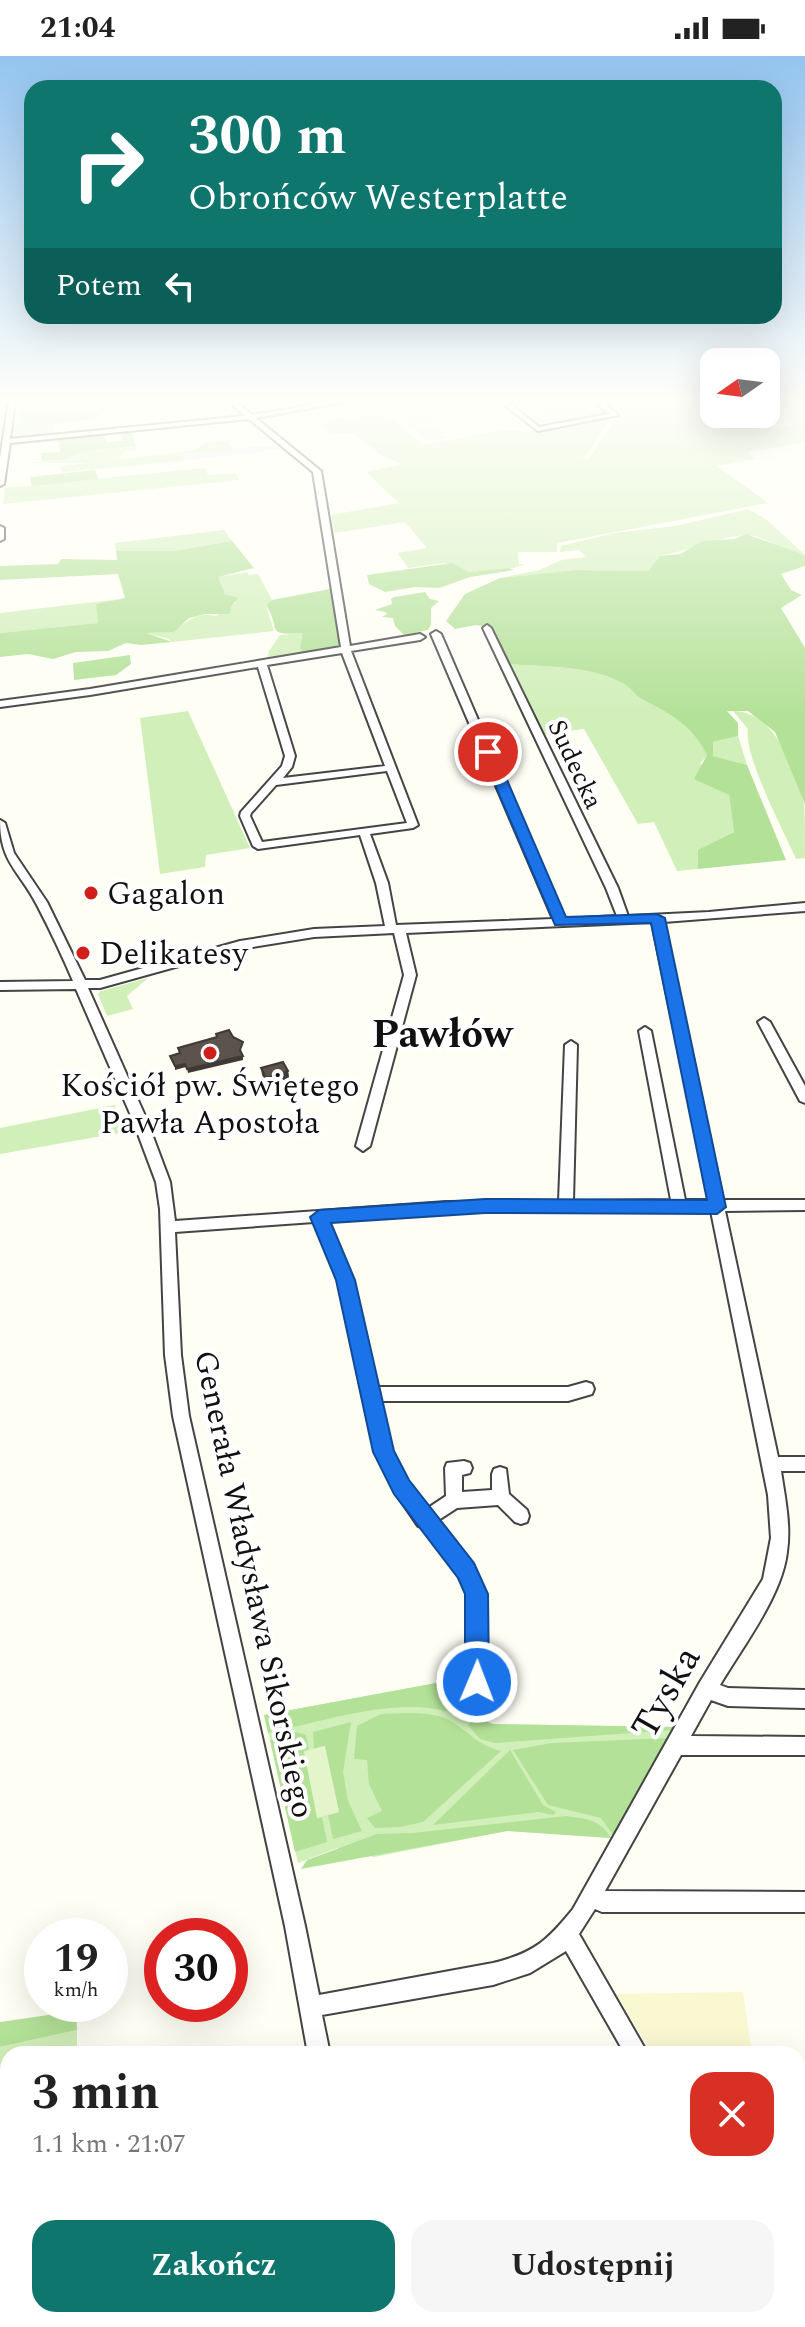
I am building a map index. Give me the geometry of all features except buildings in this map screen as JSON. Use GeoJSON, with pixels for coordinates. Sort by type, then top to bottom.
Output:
{"type":"FeatureCollection","features":[{"type":"Feature","properties":{"kind":"street"},"geometry":{"type":"LineString","coordinates":[[290,756],[287,767],[246,812],[258,846],[413,825],[346,650],[323,507]]}},
{"type":"Feature","properties":{"kind":"street"},"geometry":{"type":"LineString","coordinates":[[0,528],[0,539]]}},
{"type":"Feature","properties":{"kind":"street","name":"Sudecka"},"geometry":{"type":"LineString","coordinates":[[487,628],[612,888],[624,920]]}},
{"type":"Feature","properties":{"kind":"street"},"geometry":{"type":"LineString","coordinates":[[436,634],[560,922]]}},
{"type":"Feature","properties":{"kind":"street"},"geometry":{"type":"LineString","coordinates":[[0,704],[420,637]]}},
{"type":"Feature","properties":{"kind":"street"},"geometry":{"type":"LineString","coordinates":[[262,663],[297,779]]}},
{"type":"Feature","properties":{"kind":"street"},"geometry":{"type":"LineString","coordinates":[[274,782],[390,768]]}},
{"type":"Feature","properties":{"kind":"street","name":"Generała Władysława Sikorskiego"},"geometry":{"type":"LineString","coordinates":[[0,823],[14,862],[41,902],[81,986],[163,1182],[173,1355],[181,1416],[317,2046]]}},
{"type":"Feature","properties":{"kind":"street"},"geometry":{"type":"LineString","coordinates":[[363,1146],[411,966],[395,928],[364,832]]}},
{"type":"Feature","properties":{"kind":"street"},"geometry":{"type":"LineString","coordinates":[[0,986],[100,984],[268,940],[314,933],[624,920],[805,907]]}},
{"type":"Feature","properties":{"kind":"street","name":"Tyska"},"geometry":{"type":"LineString","coordinates":[[310,2007],[523,1966],[543,1955],[568,1934],[771,1583],[778,1565],[781,1528],[771,1464],[657,918]]}},
{"type":"Feature","properties":{"kind":"street"},"geometry":{"type":"LineString","coordinates":[[764,1022],[805,1098]]}},
{"type":"Feature","properties":{"kind":"street"},"geometry":{"type":"LineString","coordinates":[[645,1031],[679,1207]]}},
{"type":"Feature","properties":{"kind":"street"},"geometry":{"type":"LineString","coordinates":[[566,1207],[571,1045]]}},
{"type":"Feature","properties":{"kind":"street"},"geometry":{"type":"LineString","coordinates":[[168,1227],[446,1207],[805,1205]]}},
{"type":"Feature","properties":{"kind":"street"},"geometry":{"type":"LineString","coordinates":[[319,1217],[345,1280],[384,1452],[401,1487],[466,1571],[477,1594],[477,1682],[464,1700]]}},
{"type":"Feature","properties":{"kind":"street"},"geometry":{"type":"LineString","coordinates":[[370,1394],[568,1394],[586,1389]]}},
{"type":"Feature","properties":{"kind":"street"},"geometry":{"type":"LineString","coordinates":[[771,1464],[805,1464]]}},
{"type":"Feature","properties":{"kind":"street"},"geometry":{"type":"LineString","coordinates":[[454,1500],[453,1468],[464,1468]]}},
{"type":"Feature","properties":{"kind":"street"},"geometry":{"type":"LineString","coordinates":[[500,1474],[501,1497],[521,1516]]}},
{"type":"Feature","properties":{"kind":"street"},"geometry":{"type":"LineString","coordinates":[[424,1520],[454,1500],[501,1497]]}},
{"type":"Feature","properties":{"kind":"street"},"geometry":{"type":"LineString","coordinates":[[707,1689],[728,1697],[805,1699]]}},
{"type":"Feature","properties":{"kind":"street"},"geometry":{"type":"LineString","coordinates":[[675,1745],[805,1746]]}},
{"type":"Feature","properties":{"kind":"street"},"geometry":{"type":"LineString","coordinates":[[592,1894],[602,1902],[805,1902]]}},
{"type":"Feature","properties":{"kind":"street"},"geometry":{"type":"LineString","coordinates":[[568,1934],[632,2046]]}},
{"type":"Feature","properties":{"kind":"green space"},"geometry":{"type":"Polygon","coordinates":[[[376,507],[747,507],[557,543],[557,552],[518,552],[519,564],[525,564],[469,572],[444,563],[408,568],[398,553],[427,548],[405,522],[334,533],[331,515],[376,507]]]}},
{"type":"Feature","properties":{"kind":"green space"},"geometry":{"type":"Polygon","coordinates":[[[748,509],[767,520],[804,554],[744,535],[660,556],[648,571],[576,570],[500,578],[539,570],[562,560],[586,557],[579,550],[560,552],[561,546],[615,533],[675,526],[748,509]]]}},
{"type":"Feature","properties":{"kind":"green space"},"geometry":{"type":"Polygon","coordinates":[[[224,530],[232,541],[175,551],[116,551],[115,543],[224,530]]]}},
{"type":"Feature","properties":{"kind":"green space"},"geometry":{"type":"Polygon","coordinates":[[[746,534],[805,555],[805,566],[781,574],[791,590],[802,595],[781,608],[805,648],[805,804],[775,732],[748,711],[727,711],[738,723],[738,736],[713,742],[713,756],[747,765],[786,860],[698,869],[698,850],[734,832],[729,795],[694,779],[707,755],[688,729],[611,678],[568,668],[508,664],[488,627],[476,625],[455,629],[446,621],[465,594],[500,578],[576,570],[648,571],[660,556],[680,554],[703,541],[734,539],[746,534]]]}},
{"type":"Feature","properties":{"kind":"green space"},"geometry":{"type":"Polygon","coordinates":[[[232,541],[254,568],[218,577],[225,594],[238,598],[230,614],[205,614],[189,618],[174,632],[146,633],[172,642],[126,643],[108,651],[76,652],[53,659],[28,654],[0,657],[0,633],[98,623],[96,604],[125,598],[118,574],[0,580],[0,566],[58,564],[61,559],[117,560],[116,551],[175,551],[232,541]]]}},
{"type":"Feature","properties":{"kind":"green space"},"geometry":{"type":"Polygon","coordinates":[[[452,563],[469,572],[514,570],[470,577],[439,588],[415,587],[385,592],[369,584],[367,575],[452,563]]]}},
{"type":"Feature","properties":{"kind":"green space"},"geometry":{"type":"Polygon","coordinates":[[[247,572],[249,575],[258,574],[272,600],[266,605],[274,631],[172,642],[145,633],[169,631],[202,615],[216,616],[236,603],[223,591],[218,577],[247,572]]]}},
{"type":"Feature","properties":{"kind":"green space"},"geometry":{"type":"Polygon","coordinates":[[[330,589],[342,646],[305,654],[300,648],[303,633],[278,632],[266,605],[272,600],[330,589]]]}},
{"type":"Feature","properties":{"kind":"green space"},"geometry":{"type":"Polygon","coordinates":[[[425,592],[430,599],[439,601],[431,608],[428,630],[404,635],[395,626],[393,618],[382,617],[386,612],[375,610],[392,604],[394,597],[425,592]]]}},
{"type":"Feature","properties":{"kind":"green space"},"geometry":{"type":"Polygon","coordinates":[[[121,599],[96,604],[99,623],[0,633],[0,613],[121,599]]]}},
{"type":"Feature","properties":{"kind":"green space"},"geometry":{"type":"Polygon","coordinates":[[[303,633],[305,654],[267,659],[280,635],[303,633]]]}},
{"type":"Feature","properties":{"kind":"green space"},"geometry":{"type":"Polygon","coordinates":[[[130,655],[131,664],[116,675],[74,680],[73,663],[130,655]]]}},
{"type":"Feature","properties":{"kind":"green space"},"geometry":{"type":"Polygon","coordinates":[[[508,664],[597,673],[624,684],[640,698],[680,722],[696,736],[708,755],[700,763],[729,795],[734,832],[699,850],[698,869],[677,871],[654,822],[638,824],[584,729],[543,734],[508,664]]]}},
{"type":"Feature","properties":{"kind":"green space"},"geometry":{"type":"Polygon","coordinates":[[[188,711],[250,848],[206,855],[205,867],[160,874],[140,718],[188,711]]]}},
{"type":"Feature","properties":{"kind":"green space"},"geometry":{"type":"Polygon","coordinates":[[[733,711],[747,713],[760,720],[789,758],[804,802],[805,858],[796,859],[758,774],[748,741],[748,729],[733,711]]]}},
{"type":"Feature","properties":{"kind":"green space"},"geometry":{"type":"Polygon","coordinates":[[[738,736],[747,765],[713,756],[713,742],[738,736]]]}},
{"type":"Feature","properties":{"kind":"green space"},"geometry":{"type":"Polygon","coordinates":[[[148,978],[127,996],[133,1009],[107,1016],[98,994],[101,991],[148,978]]]}},
{"type":"Feature","properties":{"kind":"green space"},"geometry":{"type":"Polygon","coordinates":[[[115,1105],[125,1132],[0,1154],[0,1128],[115,1105]]]}},
{"type":"Feature","properties":{"kind":"green space"},"geometry":{"type":"Polygon","coordinates":[[[463,1678],[450,1688],[450,1708],[468,1716],[482,1704],[482,1720],[493,1724],[674,1727],[611,1838],[507,1831],[374,1857],[337,1848],[298,1863],[264,1715],[463,1678]]]}},
{"type":"Feature","properties":{"kind":"green space"},"geometry":{"type":"Polygon","coordinates":[[[463,1678],[446,1686],[444,1696],[449,1712],[406,1707],[383,1709],[268,1733],[264,1715],[463,1678]]]}},
{"type":"Feature","properties":{"kind":"green space"},"geometry":{"type":"Polygon","coordinates":[[[482,1710],[482,1720],[493,1724],[674,1727],[673,1730],[495,1743],[480,1739],[468,1725],[482,1710]]]}},
{"type":"Feature","properties":{"kind":"green space"},"geometry":{"type":"Polygon","coordinates":[[[381,1714],[435,1715],[501,1751],[423,1822],[375,1828],[367,1818],[382,1811],[369,1784],[367,1760],[354,1759],[357,1726],[381,1714]]]}},
{"type":"Feature","properties":{"kind":"green space"},"geometry":{"type":"Polygon","coordinates":[[[351,1722],[343,1772],[348,1801],[362,1831],[333,1839],[328,1815],[339,1812],[324,1746],[314,1749],[313,1732],[351,1722]]]}},
{"type":"Feature","properties":{"kind":"green space"},"geometry":{"type":"Polygon","coordinates":[[[296,1732],[306,1735],[309,1750],[304,1751],[318,1818],[322,1817],[327,1842],[295,1852],[270,1740],[296,1732]]]}},
{"type":"Feature","properties":{"kind":"green space"},"geometry":{"type":"Polygon","coordinates":[[[668,1738],[613,1835],[601,1818],[548,1805],[513,1750],[552,1743],[668,1738]]]}},
{"type":"Feature","properties":{"kind":"green space"},"geometry":{"type":"Polygon","coordinates":[[[325,1746],[339,1812],[317,1818],[304,1751],[325,1746]]]}},
{"type":"Feature","properties":{"kind":"green space"},"geometry":{"type":"Polygon","coordinates":[[[510,1750],[543,1805],[556,1812],[553,1815],[538,1812],[433,1825],[510,1750]]]}},
{"type":"Feature","properties":{"kind":"green space"},"geometry":{"type":"Polygon","coordinates":[[[566,1816],[597,1823],[611,1838],[507,1831],[301,1869],[307,1860],[377,1834],[413,1833],[566,1816]]]}},
{"type":"Feature","properties":{"kind":"green space"},"geometry":{"type":"Polygon","coordinates":[[[743,1992],[751,2046],[647,2046],[616,1994],[743,1992]]]}},
{"type":"Feature","properties":{"kind":"green space"},"geometry":{"type":"Polygon","coordinates":[[[24,2019],[24,2022],[77,2022],[77,2030],[0,2046],[0,2022],[24,2019]]]}},
{"type":"Feature","properties":{"kind":"green space"},"geometry":{"type":"Polygon","coordinates":[[[77,2030],[77,2046],[5,2046],[77,2030]]]}},
{"type":"Feature","properties":{"kind":"place","name":"Gagalon"},"geometry":{"type":"Point","coordinates":[91,893]}},
{"type":"Feature","properties":{"kind":"place","name":"Delikatesy"},"geometry":{"type":"Point","coordinates":[83,953]}},
{"type":"Feature","properties":{"kind":"place","name":"Kościół pw. Świętego Pawła Apostoła"},"geometry":{"type":"Point","coordinates":[210,1053]}},
{"type":"Feature","properties":{"kind":"district","name":"Pawłów"},"geometry":{"type":"Point","coordinates":[442,1033]}},
{"type":"Feature","properties":{"kind":"route"},"geometry":{"type":"LineString","coordinates":[[477,1682],[477,1594],[466,1571],[424,1520],[391,1470],[384,1452],[345,1280],[319,1217],[485,1206],[717,1207],[657,918],[560,922],[488,752]]}}]}
